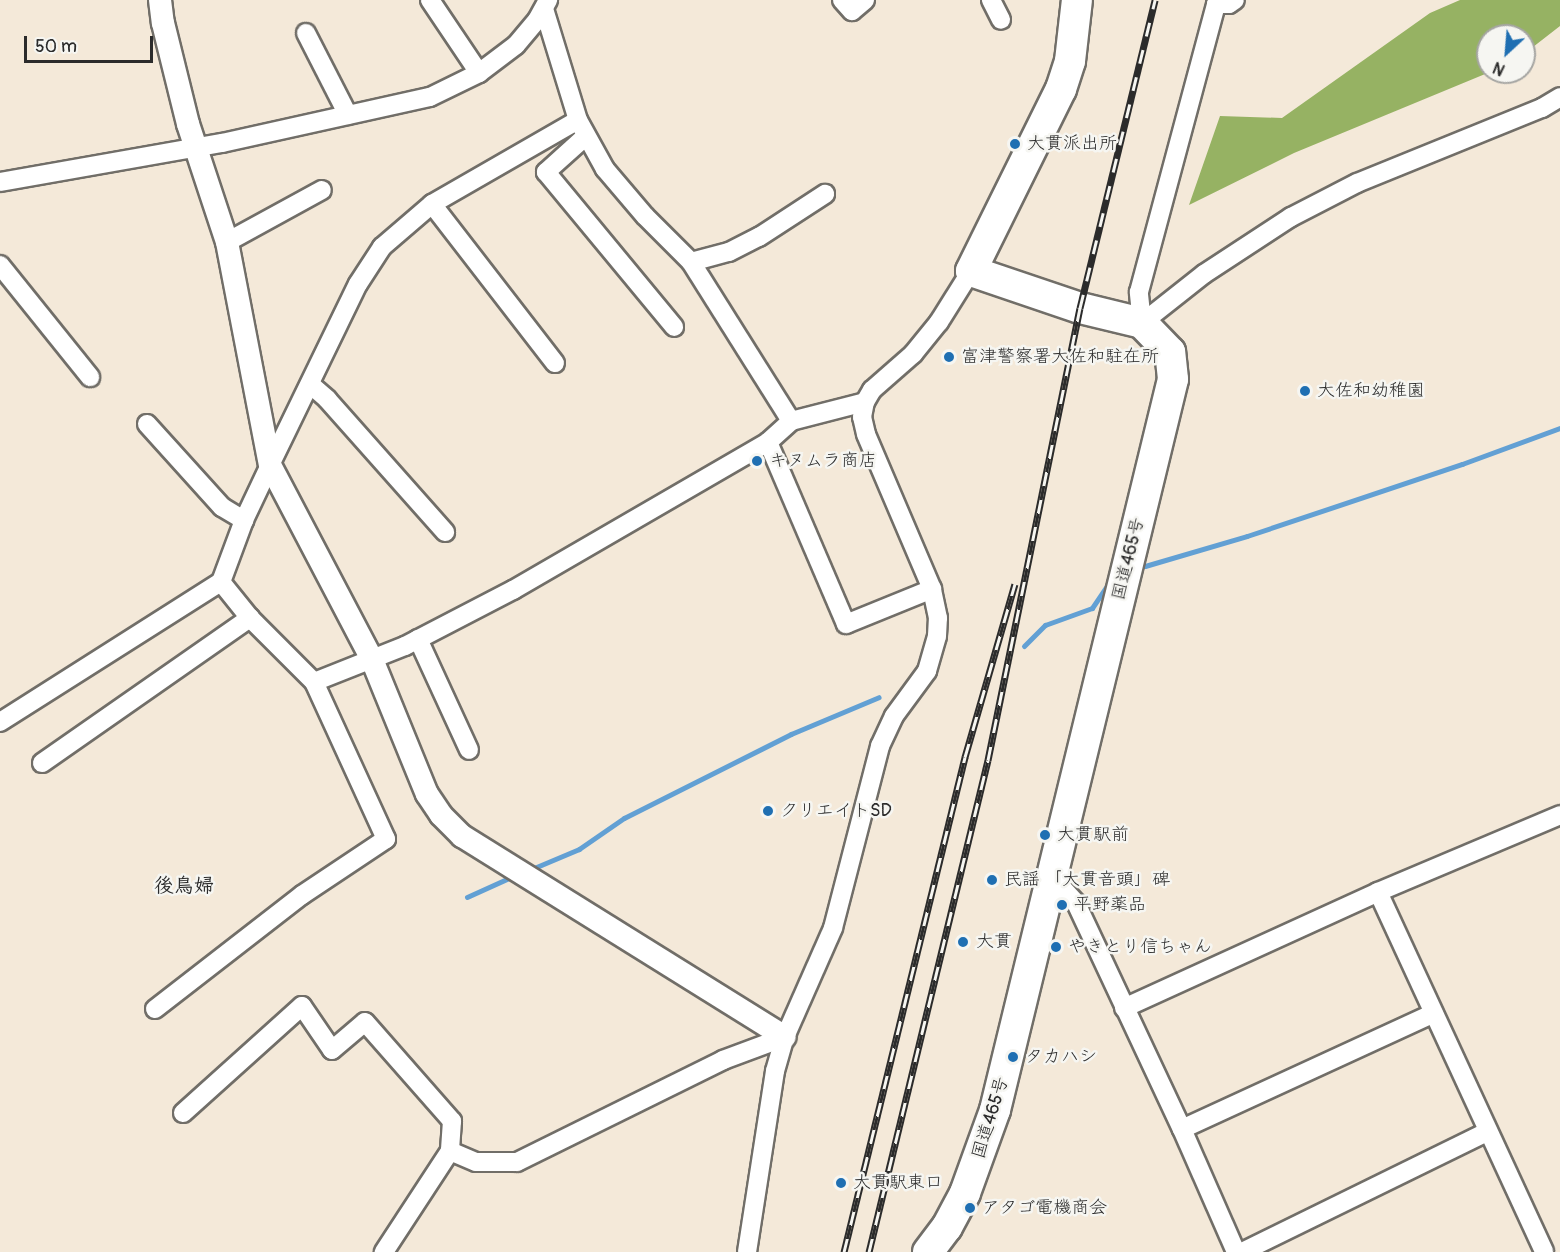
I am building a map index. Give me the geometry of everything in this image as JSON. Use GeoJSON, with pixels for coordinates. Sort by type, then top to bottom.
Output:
{"type":"FeatureCollection","features":[{"type":"Feature","properties":{"kind":"highway"},"geometry":{"type":"LineString","coordinates":[[1077,0],[1070,61],[1061,89],[971,271],[1080,308],[1142,323]]}},
{"type":"Feature","properties":{"kind":"highway","name":"国道465号"},"geometry":{"type":"LineString","coordinates":[[928,1252],[947,1227],[980,1157],[995,1110],[1173,379],[1170,352],[1142,323]]}},
{"type":"Feature","properties":{"kind":"street"},"geometry":{"type":"LineString","coordinates":[[160,0],[163,22],[196,147],[227,242],[270,465],[371,657],[426,794],[441,815],[462,836],[784,1036]]}},
{"type":"Feature","properties":{"kind":"street"},"geometry":{"type":"LineString","coordinates":[[430,0],[479,73]]}},
{"type":"Feature","properties":{"kind":"street"},"geometry":{"type":"LineString","coordinates":[[842,0],[852,11],[865,0]]}},
{"type":"Feature","properties":{"kind":"street"},"geometry":{"type":"LineString","coordinates":[[991,0],[1001,20]]}},
{"type":"Feature","properties":{"kind":"street"},"geometry":{"type":"LineString","coordinates":[[1142,323],[1139,292],[1216,4],[1228,4],[1235,0]]}},
{"type":"Feature","properties":{"kind":"street"},"geometry":{"type":"LineString","coordinates":[[0,182],[196,147],[430,97],[479,73],[516,45],[546,4]]}},
{"type":"Feature","properties":{"kind":"street"},"geometry":{"type":"LineString","coordinates":[[546,4],[582,128],[612,177],[645,216],[691,262],[791,421]]}},
{"type":"Feature","properties":{"kind":"street"},"geometry":{"type":"LineString","coordinates":[[306,33],[348,115]]}},
{"type":"Feature","properties":{"kind":"street"},"geometry":{"type":"LineString","coordinates":[[1142,323],[1204,274],[1291,217],[1357,183],[1542,108],[1560,97]]}},
{"type":"Feature","properties":{"kind":"street"},"geometry":{"type":"LineString","coordinates":[[0,722],[221,582],[244,520],[270,465],[358,284],[382,247],[432,204],[582,128]]}},
{"type":"Feature","properties":{"kind":"street"},"geometry":{"type":"LineString","coordinates":[[582,128],[546,172],[674,327]]}},
{"type":"Feature","properties":{"kind":"street"},"geometry":{"type":"LineString","coordinates":[[227,242],[322,190]]}},
{"type":"Feature","properties":{"kind":"street"},"geometry":{"type":"LineString","coordinates":[[691,262],[729,252],[759,237],[825,194]]}},
{"type":"Feature","properties":{"kind":"street"},"geometry":{"type":"LineString","coordinates":[[432,204],[555,363]]}},
{"type":"Feature","properties":{"kind":"street"},"geometry":{"type":"LineString","coordinates":[[0,265],[90,377]]}},
{"type":"Feature","properties":{"kind":"street"},"geometry":{"type":"LineString","coordinates":[[747,1252],[775,1071],[784,1036],[833,928],[884,737],[894,716],[927,671],[937,636],[938,618],[932,589],[866,434],[862,417],[865,402],[872,390],[913,354],[939,322],[971,271]]}},
{"type":"Feature","properties":{"kind":"street"},"geometry":{"type":"LineString","coordinates":[[309,384],[327,399],[445,532]]}},
{"type":"Feature","properties":{"kind":"street"},"geometry":{"type":"LineString","coordinates":[[315,682],[418,639],[513,590],[768,442],[791,421],[865,402]]}},
{"type":"Feature","properties":{"kind":"street"},"geometry":{"type":"LineString","coordinates":[[147,424],[222,507],[244,520]]}},
{"type":"Feature","properties":{"kind":"street"},"geometry":{"type":"LineString","coordinates":[[768,442],[846,624],[932,589]]}},
{"type":"Feature","properties":{"kind":"street"},"geometry":{"type":"LineString","coordinates":[[155,1009],[302,895],[386,839],[315,682],[250,618],[221,582]]}},
{"type":"Feature","properties":{"kind":"street"},"geometry":{"type":"LineString","coordinates":[[42,763],[250,618]]}},
{"type":"Feature","properties":{"kind":"street"},"geometry":{"type":"LineString","coordinates":[[418,639],[469,750]]}},
{"type":"Feature","properties":{"kind":"street"},"geometry":{"type":"LineString","coordinates":[[1124,1008],[1378,892],[1560,815]]}},
{"type":"Feature","properties":{"kind":"street"},"geometry":{"type":"LineString","coordinates":[[1052,877],[1076,903],[1182,1129],[1236,1252]]}},
{"type":"Feature","properties":{"kind":"street"},"geometry":{"type":"LineString","coordinates":[[1378,892],[1544,1252]]}},
{"type":"Feature","properties":{"kind":"street"},"geometry":{"type":"LineString","coordinates":[[183,1113],[302,1006],[332,1050],[365,1022],[452,1121],[450,1151],[384,1252]]}},
{"type":"Feature","properties":{"kind":"street"},"geometry":{"type":"LineString","coordinates":[[1182,1129],[1434,1013]]}},
{"type":"Feature","properties":{"kind":"street"},"geometry":{"type":"LineString","coordinates":[[450,1151],[476,1162],[517,1162],[723,1060],[784,1036]]}},
{"type":"Feature","properties":{"kind":"street"},"geometry":{"type":"LineString","coordinates":[[1242,1252],[1487,1132]]}},
{"type":"Feature","properties":{"kind":"green space"},"geometry":{"type":"Polygon","coordinates":[[[1460,0],[1560,0],[1560,26],[1536,45],[1536,24],[1476,24],[1476,78],[1294,153],[1189,205],[1220,116],[1282,118],[1430,13],[1460,0]]]}},
{"type":"Feature","properties":{"kind":"waterway"},"geometry":{"type":"LineString","coordinates":[[1145,566],[1247,536],[1462,464],[1560,428]]}},
{"type":"Feature","properties":{"kind":"waterway"},"geometry":{"type":"LineString","coordinates":[[1024,646],[1045,625],[1092,608],[1108,584]]}},
{"type":"Feature","properties":{"kind":"waterway"},"geometry":{"type":"LineString","coordinates":[[534,868],[579,849],[624,818],[791,734],[879,697]]}},
{"type":"Feature","properties":{"kind":"waterway"},"geometry":{"type":"LineString","coordinates":[[467,897],[509,878]]}},
{"type":"Feature","properties":{"kind":"railway"},"geometry":{"type":"LineString","coordinates":[[869,1252],[988,760],[1080,308],[1155,0]]}},
{"type":"Feature","properties":{"kind":"railway"},"geometry":{"type":"LineString","coordinates":[[844,1252],[965,757],[1015,584]]}},
{"type":"Feature","properties":{"kind":"place","name":"大貫派出所"},"geometry":{"type":"Point","coordinates":[1015,144]}},
{"type":"Feature","properties":{"kind":"place","name":"富津警察署大佐和駐在所"},"geometry":{"type":"Point","coordinates":[949,357]}},
{"type":"Feature","properties":{"kind":"place","name":"大佐和幼稚園"},"geometry":{"type":"Point","coordinates":[1305,391]}},
{"type":"Feature","properties":{"kind":"place","name":"キヌムラ商店"},"geometry":{"type":"Point","coordinates":[757,461]}},
{"type":"Feature","properties":{"kind":"place","name":"クリエイトSD"},"geometry":{"type":"Point","coordinates":[768,811]}},
{"type":"Feature","properties":{"kind":"place","name":"大貫駅前"},"geometry":{"type":"Point","coordinates":[1045,835]}},
{"type":"Feature","properties":{"kind":"place","name":"民謡 「大貫音頭」碑"},"geometry":{"type":"Point","coordinates":[992,880]}},
{"type":"Feature","properties":{"kind":"place","name":"平野薬品"},"geometry":{"type":"Point","coordinates":[1062,905]}},
{"type":"Feature","properties":{"kind":"place","name":"大貫"},"geometry":{"type":"Point","coordinates":[963,942]}},
{"type":"Feature","properties":{"kind":"place","name":"やきとり信ちゃん"},"geometry":{"type":"Point","coordinates":[1056,947]}},
{"type":"Feature","properties":{"kind":"place","name":"タカハシ"},"geometry":{"type":"Point","coordinates":[1013,1057]}},
{"type":"Feature","properties":{"kind":"place","name":"大貫駅東口"},"geometry":{"type":"Point","coordinates":[841,1183]}},
{"type":"Feature","properties":{"kind":"place","name":"アタゴ電機商会"},"geometry":{"type":"Point","coordinates":[970,1208]}},
{"type":"Feature","properties":{"kind":"district","name":"後鳥婦"},"geometry":{"type":"Point","coordinates":[184,885]}}]}
